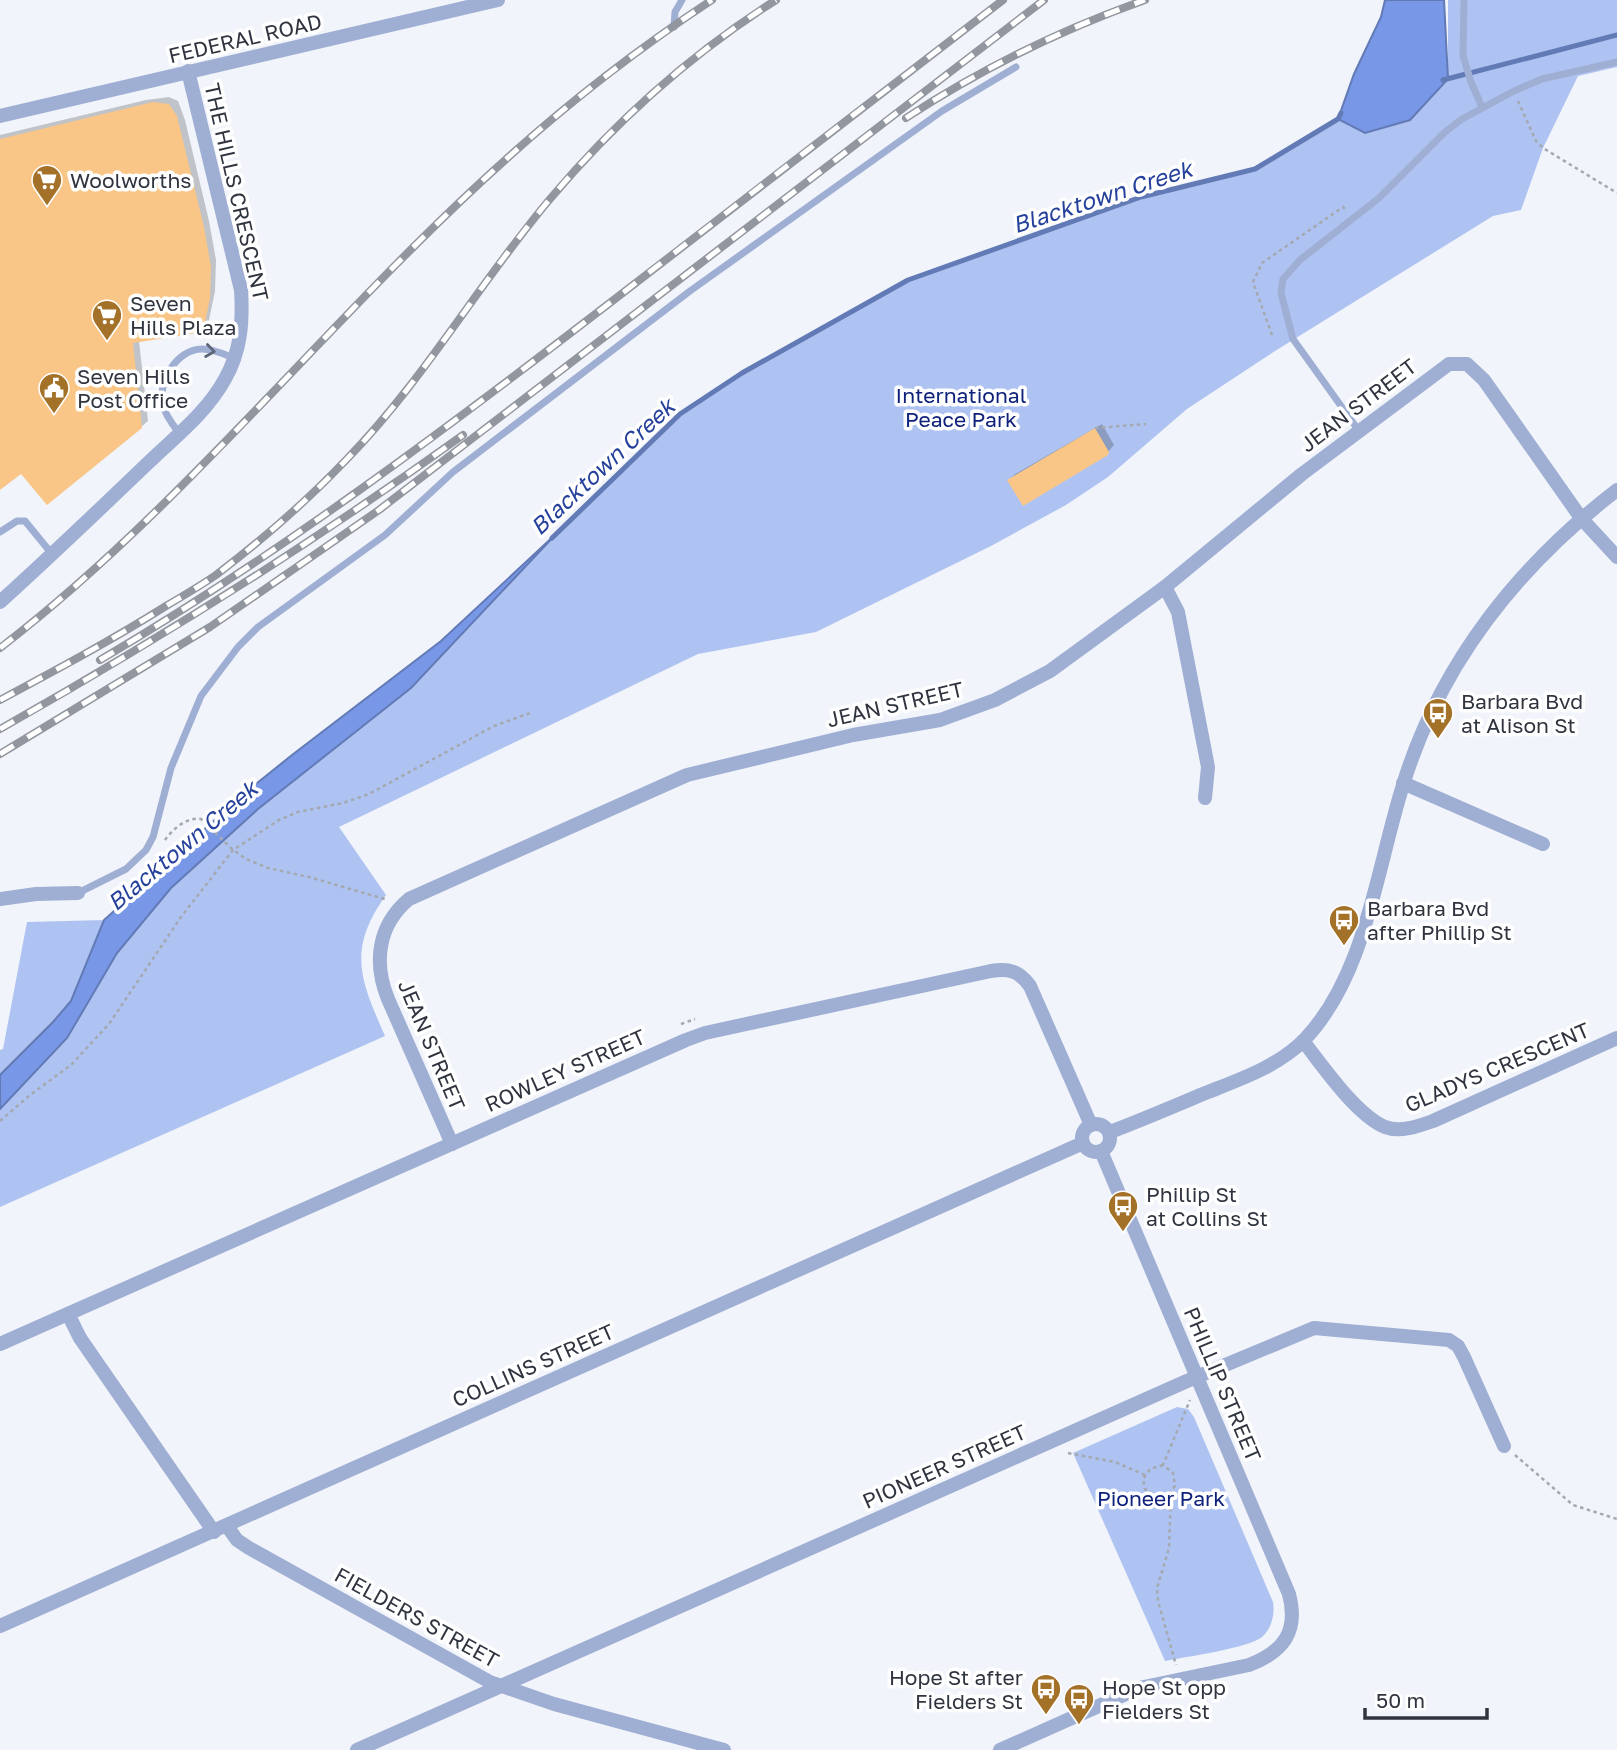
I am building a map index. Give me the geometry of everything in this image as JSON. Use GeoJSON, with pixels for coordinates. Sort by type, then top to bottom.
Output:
{"type":"FeatureCollection","features":[{"type":"Feature","properties":{"kind":"street","name":"FEDERAL ROAD"},"geometry":{"type":"LineString","coordinates":[[0,116],[499,0]]}},
{"type":"Feature","properties":{"kind":"street","name":"THE HILLS CRESCENT"},"geometry":{"type":"LineString","coordinates":[[0,602],[179,433],[215,395],[235,359],[243,314],[241,290],[188,71]]}},
{"type":"Feature","properties":{"kind":"street","name":"JEAN STREET"},"geometry":{"type":"LineString","coordinates":[[452,1144],[380,975],[379,954],[387,928],[399,907],[418,894],[687,775],[853,735],[940,720],[995,700],[1049,671],[1165,587],[1302,474],[1437,371],[1450,364],[1467,364],[1485,380],[1581,519]]}},
{"type":"Feature","properties":{"kind":"street"},"geometry":{"type":"LineString","coordinates":[[1110,1132],[1257,1071],[1303,1041],[1333,1002],[1350,970],[1403,783],[1438,699],[1477,632],[1520,578],[1581,519],[1617,490]]}},
{"type":"Feature","properties":{"kind":"street"},"geometry":{"type":"LineString","coordinates":[[1581,519],[1617,557]]}},
{"type":"Feature","properties":{"kind":"street"},"geometry":{"type":"LineString","coordinates":[[1165,587],[1178,612],[1208,767],[1205,798]]}},
{"type":"Feature","properties":{"kind":"street"},"geometry":{"type":"LineString","coordinates":[[1403,783],[1543,844]]}},
{"type":"Feature","properties":{"kind":"street"},"geometry":{"type":"LineString","coordinates":[[0,900],[36,894],[78,893]]}},
{"type":"Feature","properties":{"kind":"street","name":"ROWLEY STREET"},"geometry":{"type":"LineString","coordinates":[[0,1344],[705,1033],[991,971],[1007,969],[1024,977],[1030,986],[1091,1125]]}},
{"type":"Feature","properties":{"kind":"street","name":"GLADYS CRESCENT"},"geometry":{"type":"LineString","coordinates":[[1303,1041],[1362,1111],[1386,1128],[1400,1129],[1433,1121],[1617,1038]]}},
{"type":"Feature","properties":{"kind":"street"},"geometry":{"type":"LineString","coordinates":[[1101,1124],[1110,1132],[1110,1144],[1101,1151],[1088,1150],[1083,1143],[1082,1134],[1091,1125],[1101,1124]]}},
{"type":"Feature","properties":{"kind":"street","name":"COLLINS STREET"},"geometry":{"type":"LineString","coordinates":[[0,1626],[1083,1143]]}},
{"type":"Feature","properties":{"kind":"street","name":"PHILLIP STREET"},"geometry":{"type":"LineString","coordinates":[[1101,1151],[1289,1594],[1293,1616],[1288,1636],[1276,1651],[1264,1659],[1249,1665],[1180,1678]]}},
{"type":"Feature","properties":{"kind":"street","name":"FIELDERS STREET"},"geometry":{"type":"LineString","coordinates":[[68,1314],[80,1338],[221,1529],[249,1548],[478,1677],[554,1704],[724,1750]]}},
{"type":"Feature","properties":{"kind":"street","name":"PIONEER STREET"},"geometry":{"type":"LineString","coordinates":[[357,1750],[378,1746],[501,1686],[1314,1328],[1440,1337],[1450,1340],[1458,1346],[1504,1446]]}},
{"type":"Feature","properties":{"kind":"street"},"geometry":{"type":"LineString","coordinates":[[1000,1750],[1139,1688],[1180,1678]]}},
{"type":"Feature","properties":{"kind":"lane"},"geometry":{"type":"LineString","coordinates":[[674,27],[675,12],[682,0]]}},
{"type":"Feature","properties":{"kind":"lane"},"geometry":{"type":"LineString","coordinates":[[1464,0],[1463,56],[1482,107]]}},
{"type":"Feature","properties":{"kind":"lane"},"geometry":{"type":"LineString","coordinates":[[1359,431],[1293,339],[1281,284],[1300,260],[1371,205],[1445,132],[1482,107],[1556,75],[1617,62]]}},
{"type":"Feature","properties":{"kind":"lane"},"geometry":{"type":"LineString","coordinates":[[78,893],[127,869],[146,850],[153,837],[171,768],[201,696],[238,647],[274,614],[385,535],[453,472],[690,291],[934,117],[1016,67]]}},
{"type":"Feature","properties":{"kind":"lane"},"geometry":{"type":"LineString","coordinates":[[179,433],[162,404],[165,378],[173,365],[188,353],[201,349],[235,359]]}},
{"type":"Feature","properties":{"kind":"lane"},"geometry":{"type":"LineString","coordinates":[[0,532],[17,521],[25,520],[52,554]]}},
{"type":"Feature","properties":{"kind":"path"},"geometry":{"type":"LineString","coordinates":[[1514,91],[1536,141],[1543,148],[1617,193]]}},
{"type":"Feature","properties":{"kind":"path"},"geometry":{"type":"LineString","coordinates":[[1095,428],[1146,424]]}},
{"type":"Feature","properties":{"kind":"path"},"geometry":{"type":"LineString","coordinates":[[0,1121],[71,1065],[95,1040],[131,993],[181,917],[233,850],[279,820],[298,812],[344,803],[369,794],[494,726],[533,712]]}},
{"type":"Feature","properties":{"kind":"path"},"geometry":{"type":"LineString","coordinates":[[205,823],[246,859],[268,868],[385,898],[399,907]]}},
{"type":"Feature","properties":{"kind":"path"},"geometry":{"type":"LineString","coordinates":[[1163,1465],[1198,1377]]}},
{"type":"Feature","properties":{"kind":"path"},"geometry":{"type":"LineString","coordinates":[[1504,1446],[1573,1505],[1617,1519]]}},
{"type":"Feature","properties":{"kind":"path"},"geometry":{"type":"LineString","coordinates":[[1068,1453],[1115,1462],[1145,1475]]}},
{"type":"Feature","properties":{"kind":"path"},"geometry":{"type":"LineString","coordinates":[[1163,1465],[1170,1469],[1175,1477],[1175,1486],[1171,1492],[1161,1497],[1152,1496],[1145,1489],[1145,1475],[1153,1467],[1163,1465]]}},
{"type":"Feature","properties":{"kind":"path"},"geometry":{"type":"LineString","coordinates":[[1171,1492],[1169,1548],[1157,1588],[1158,1601],[1180,1678]]}},
{"type":"Feature","properties":{"kind":"green space","name":"International Peace Park"},"geometry":{"type":"Polygon","coordinates":[[[1448,0],[1617,0],[1617,67],[1578,76],[1543,148],[1521,210],[1493,216],[1275,351],[1187,409],[1108,477],[1066,505],[991,546],[816,632],[698,654],[339,827],[386,895],[366,932],[362,949],[364,981],[385,1036],[0,1207],[0,1109],[67,1038],[117,953],[171,888],[258,809],[411,688],[557,533],[680,414],[742,373],[908,280],[1141,197],[1255,169],[1338,119],[1448,79],[1448,0]]]}},
{"type":"Feature","properties":{"kind":"green space"},"geometry":{"type":"Polygon","coordinates":[[[104,920],[71,1001],[0,1075],[0,1050],[3,1049],[27,922],[104,920]]]}},
{"type":"Feature","properties":{"kind":"green space","name":"Pioneer Park"},"geometry":{"type":"Polygon","coordinates":[[[1177,1407],[1188,1409],[1194,1417],[1273,1602],[1274,1611],[1268,1629],[1255,1641],[1165,1661],[1073,1453],[1177,1407]]]}},
{"type":"Feature","properties":{"kind":"water"},"geometry":{"type":"Polygon","coordinates":[[[1385,0],[1444,0],[1448,79],[1410,120],[1365,133],[1338,119],[1354,74],[1381,17],[1385,0]]]}},
{"type":"Feature","properties":{"kind":"water"},"geometry":{"type":"Polygon","coordinates":[[[557,533],[411,688],[258,809],[171,888],[117,953],[67,1038],[0,1109],[0,1075],[71,1001],[104,920],[241,796],[441,641],[557,533]]]}},
{"type":"Feature","properties":{"kind":"building","name":"Seven Hills Plaza"},"geometry":{"type":"Polygon","coordinates":[[[153,102],[169,104],[177,116],[204,227],[211,267],[210,298],[203,332],[133,343],[142,428],[47,505],[21,474],[0,490],[0,139],[153,102]]]}},
{"type":"Feature","properties":{"kind":"building"},"geometry":{"type":"Polygon","coordinates":[[[1095,428],[1109,452],[1108,455],[1023,506],[1007,480],[1095,428]]]}},
{"type":"Feature","properties":{"kind":"waterway"},"geometry":{"type":"LineString","coordinates":[[1443,80],[1617,35]]}},
{"type":"Feature","properties":{"kind":"waterway","name":"Blacktown Creek"},"geometry":{"type":"LineString","coordinates":[[552,538],[680,414],[742,373],[908,280],[1141,197],[1255,169],[1338,119],[1341,113]]}},
{"type":"Feature","properties":{"kind":"railway"},"geometry":{"type":"LineString","coordinates":[[0,648],[133,534],[377,284],[503,162],[604,77],[712,0]]}},
{"type":"Feature","properties":{"kind":"railway"},"geometry":{"type":"LineString","coordinates":[[0,700],[105,643],[204,583],[300,505],[375,429],[524,231],[601,143],[684,66],[776,0]]}},
{"type":"Feature","properties":{"kind":"railway"},"geometry":{"type":"LineString","coordinates":[[100,660],[233,577],[424,443],[1003,0]]}},
{"type":"Feature","properties":{"kind":"railway"},"geometry":{"type":"LineString","coordinates":[[0,754],[210,627],[379,510],[1044,0]]}},
{"type":"Feature","properties":{"kind":"railway"},"geometry":{"type":"LineString","coordinates":[[906,118],[963,83],[1022,52],[1082,24],[1145,0]]}},
{"type":"Feature","properties":{"kind":"railway"},"geometry":{"type":"LineString","coordinates":[[0,729],[236,588],[463,435]]}},
{"type":"Feature","properties":{"kind":"place","name":"Woolworths"},"geometry":{"type":"Point","coordinates":[47,207]}},
{"type":"Feature","properties":{"kind":"place","name":"Seven Hills Plaza"},"geometry":{"type":"Point","coordinates":[107,342]}},
{"type":"Feature","properties":{"kind":"place","name":"Seven Hills Post Office"},"geometry":{"type":"Point","coordinates":[54,415]}},
{"type":"Feature","properties":{"kind":"place","name":"Barbara Bvd at Alison St"},"geometry":{"type":"Point","coordinates":[1438,740]}},
{"type":"Feature","properties":{"kind":"place","name":"Barbara Bvd after Phillip St"},"geometry":{"type":"Point","coordinates":[1344,947]}},
{"type":"Feature","properties":{"kind":"place","name":"Phillip St at Collins St"},"geometry":{"type":"Point","coordinates":[1123,1233]}},
{"type":"Feature","properties":{"kind":"place","name":"Hope St after Fielders St"},"geometry":{"type":"Point","coordinates":[1046,1716]}},
{"type":"Feature","properties":{"kind":"place","name":"Hope St opp Fielders St"},"geometry":{"type":"Point","coordinates":[1079,1726]}}]}
